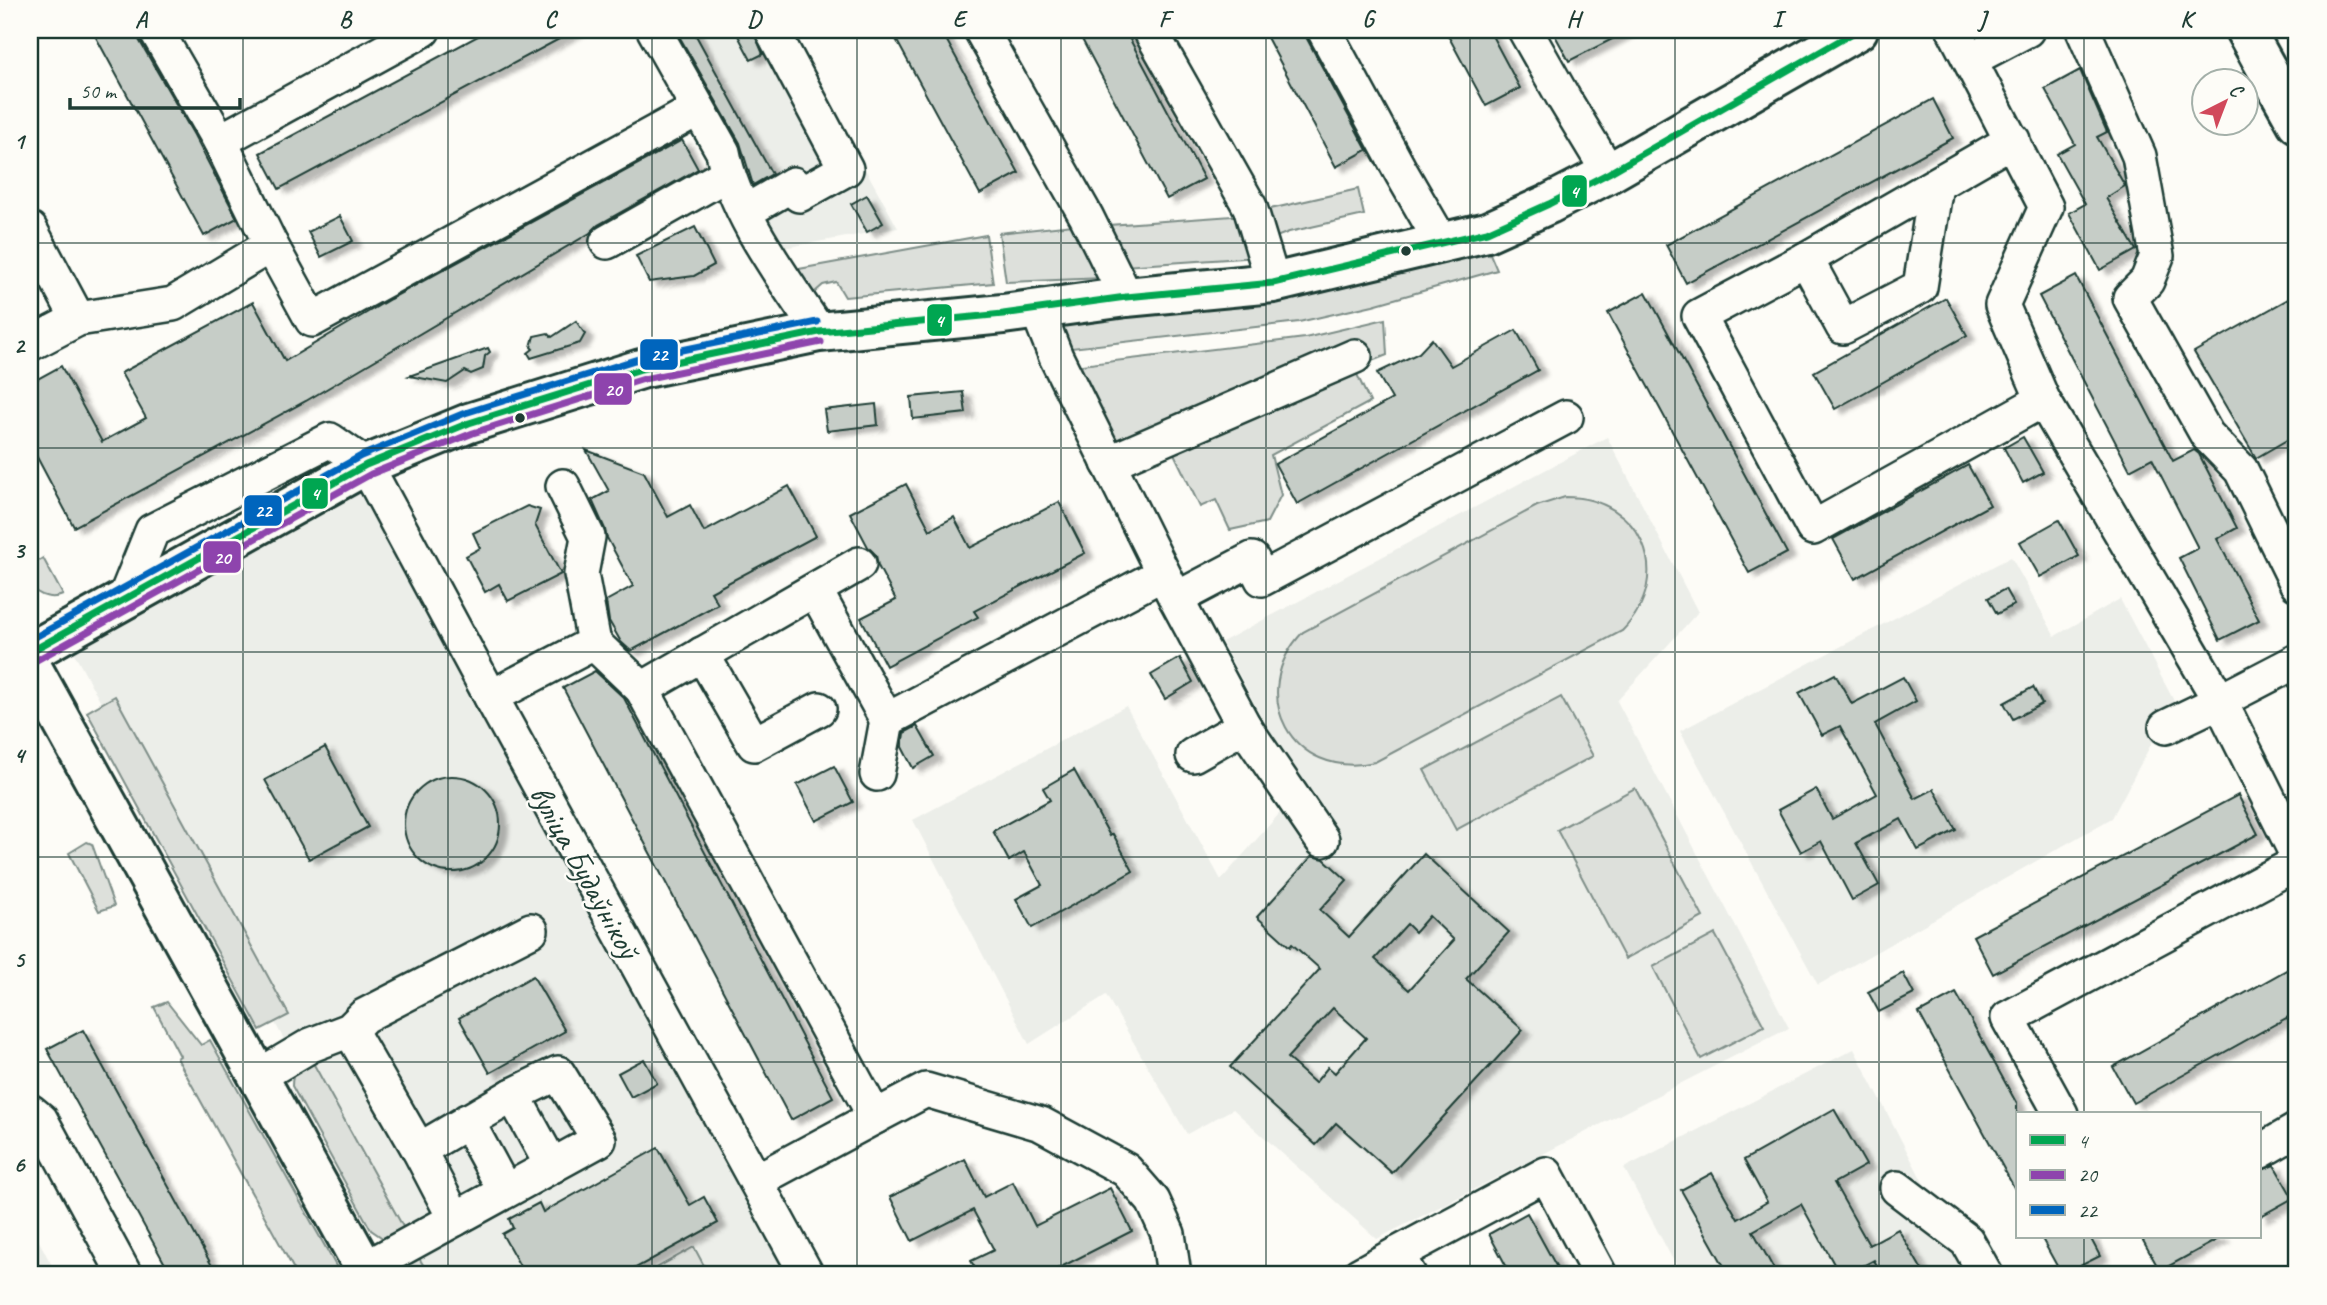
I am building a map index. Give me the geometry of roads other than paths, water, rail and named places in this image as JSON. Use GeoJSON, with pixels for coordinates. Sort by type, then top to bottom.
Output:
{"type":"FeatureCollection","features":[{"type":"Feature","properties":{"kind":"main road"},"geometry":{"type":"LineString","coordinates":[[30,652],[366,465],[469,423],[641,369],[819,332],[1273,283],[1487,232],[1609,173],[1858,30]]}},
{"type":"Feature","properties":{"kind":"main road"},"geometry":{"type":"LineString","coordinates":[[2245,30],[2297,123]]}},
{"type":"Feature","properties":{"kind":"main road"},"geometry":{"type":"LineString","coordinates":[[30,664],[366,1272]]}},
{"type":"Feature","properties":{"kind":"street"},"geometry":{"type":"LineString","coordinates":[[156,30],[220,141],[271,245],[312,320],[698,109]]}},
{"type":"Feature","properties":{"kind":"street"},"geometry":{"type":"LineString","coordinates":[[220,141],[424,30]]}},
{"type":"Feature","properties":{"kind":"street"},"geometry":{"type":"LineString","coordinates":[[654,30],[723,152],[727,174],[745,212],[775,266],[819,332]]}},
{"type":"Feature","properties":{"kind":"street"},"geometry":{"type":"LineString","coordinates":[[745,212],[793,184],[799,195],[846,169],[772,30]]}},
{"type":"Feature","properties":{"kind":"street"},"geometry":{"type":"LineString","coordinates":[[981,30],[1086,216],[1126,297]]}},
{"type":"Feature","properties":{"kind":"street"},"geometry":{"type":"LineString","coordinates":[[1150,30],[1250,207],[1273,283]]}},
{"type":"Feature","properties":{"kind":"street"},"geometry":{"type":"LineString","coordinates":[[1324,30],[1442,243]]}},
{"type":"Feature","properties":{"kind":"street"},"geometry":{"type":"LineString","coordinates":[[1525,30],[1609,173]]}},
{"type":"Feature","properties":{"kind":"street"},"geometry":{"type":"LineString","coordinates":[[1954,30],[2046,207],[2002,305],[2043,400],[2220,701],[2297,855]]}},
{"type":"Feature","properties":{"kind":"street"},"geometry":{"type":"LineString","coordinates":[[1970,60],[2027,30]]}},
{"type":"Feature","properties":{"kind":"street"},"geometry":{"type":"LineString","coordinates":[[2084,30],[2139,156],[2157,256],[2147,281],[2130,298],[2207,435],[2241,470],[2297,584]]}},
{"type":"Feature","properties":{"kind":"street"},"geometry":{"type":"LineString","coordinates":[[2013,141],[1806,259],[1699,316],[1813,528],[2043,400]]}},
{"type":"Feature","properties":{"kind":"street"},"geometry":{"type":"LineString","coordinates":[[607,242],[727,174]]}},
{"type":"Feature","properties":{"kind":"street"},"geometry":{"type":"LineString","coordinates":[[1806,259],[1843,327],[1920,287],[1936,186]]}},
{"type":"Feature","properties":{"kind":"street"},"geometry":{"type":"LineString","coordinates":[[30,229],[78,319]]}},
{"type":"Feature","properties":{"kind":"street"},"geometry":{"type":"LineString","coordinates":[[30,344],[78,319],[173,304],[271,245]]}},
{"type":"Feature","properties":{"kind":"street"},"geometry":{"type":"LineString","coordinates":[[1037,309],[1056,357],[1169,586],[1244,726],[1322,840]]}},
{"type":"Feature","properties":{"kind":"street"},"geometry":{"type":"LineString","coordinates":[[1108,463],[1355,356]]}},
{"type":"Feature","properties":{"kind":"street"},"geometry":{"type":"LineString","coordinates":[[887,720],[1169,586],[1252,559],[1262,579],[1566,416]]}},
{"type":"Feature","properties":{"kind":"street","name":"вуліца Будаўнікоў"},"geometry":{"type":"LineString","coordinates":[[366,465],[807,1275]]}},
{"type":"Feature","properties":{"kind":"street"},"geometry":{"type":"LineString","coordinates":[[563,486],[588,537],[581,574],[594,643],[642,689],[875,1117]]}},
{"type":"Feature","properties":{"kind":"street"},"geometry":{"type":"LineString","coordinates":[[642,689],[859,564]]}},
{"type":"Feature","properties":{"kind":"street"},"geometry":{"type":"LineString","coordinates":[[815,590],[887,720],[877,775]]}},
{"type":"Feature","properties":{"kind":"street"},"geometry":{"type":"LineString","coordinates":[[491,697],[594,643]]}},
{"type":"Feature","properties":{"kind":"street"},"geometry":{"type":"LineString","coordinates":[[702,654],[754,744],[819,709]]}},
{"type":"Feature","properties":{"kind":"street"},"geometry":{"type":"LineString","coordinates":[[2166,727],[2297,661]]}},
{"type":"Feature","properties":{"kind":"street"},"geometry":{"type":"LineString","coordinates":[[1193,755],[1244,726]]}},
{"type":"Feature","properties":{"kind":"street"},"geometry":{"type":"LineString","coordinates":[[2060,1112],[2008,1018],[2297,863]]}},
{"type":"Feature","properties":{"kind":"street"},"geometry":{"type":"LineString","coordinates":[[257,1077],[311,1045],[350,1030],[364,1016],[531,930]]}},
{"type":"Feature","properties":{"kind":"street"},"geometry":{"type":"LineString","coordinates":[[350,1030],[455,1219]]}},
{"type":"Feature","properties":{"kind":"street"},"geometry":{"type":"LineString","coordinates":[[366,1272],[455,1219],[600,1140],[558,1073],[513,1095],[419,1150]]}},
{"type":"Feature","properties":{"kind":"street"},"geometry":{"type":"LineString","coordinates":[[756,1181],[926,1090],[1041,1124],[1126,1170],[1153,1201],[1168,1234],[1174,1275]]}},
{"type":"Feature","properties":{"kind":"street"},"geometry":{"type":"LineString","coordinates":[[513,1095],[552,1166]]}},
{"type":"Feature","properties":{"kind":"street"},"geometry":{"type":"LineString","coordinates":[[30,1111],[41,1120],[125,1275]]}},
{"type":"Feature","properties":{"kind":"street"},"geometry":{"type":"LineString","coordinates":[[467,1121],[505,1191]]}},
{"type":"Feature","properties":{"kind":"street"},"geometry":{"type":"LineString","coordinates":[[2260,1151],[2297,1130]]}},
{"type":"Feature","properties":{"kind":"street"},"geometry":{"type":"LineString","coordinates":[[1360,1275],[1403,1265],[1546,1174],[1600,1275]]}},
{"type":"Feature","properties":{"kind":"street"},"geometry":{"type":"LineString","coordinates":[[1897,1188],[1967,1241],[1986,1275]]}}]}
